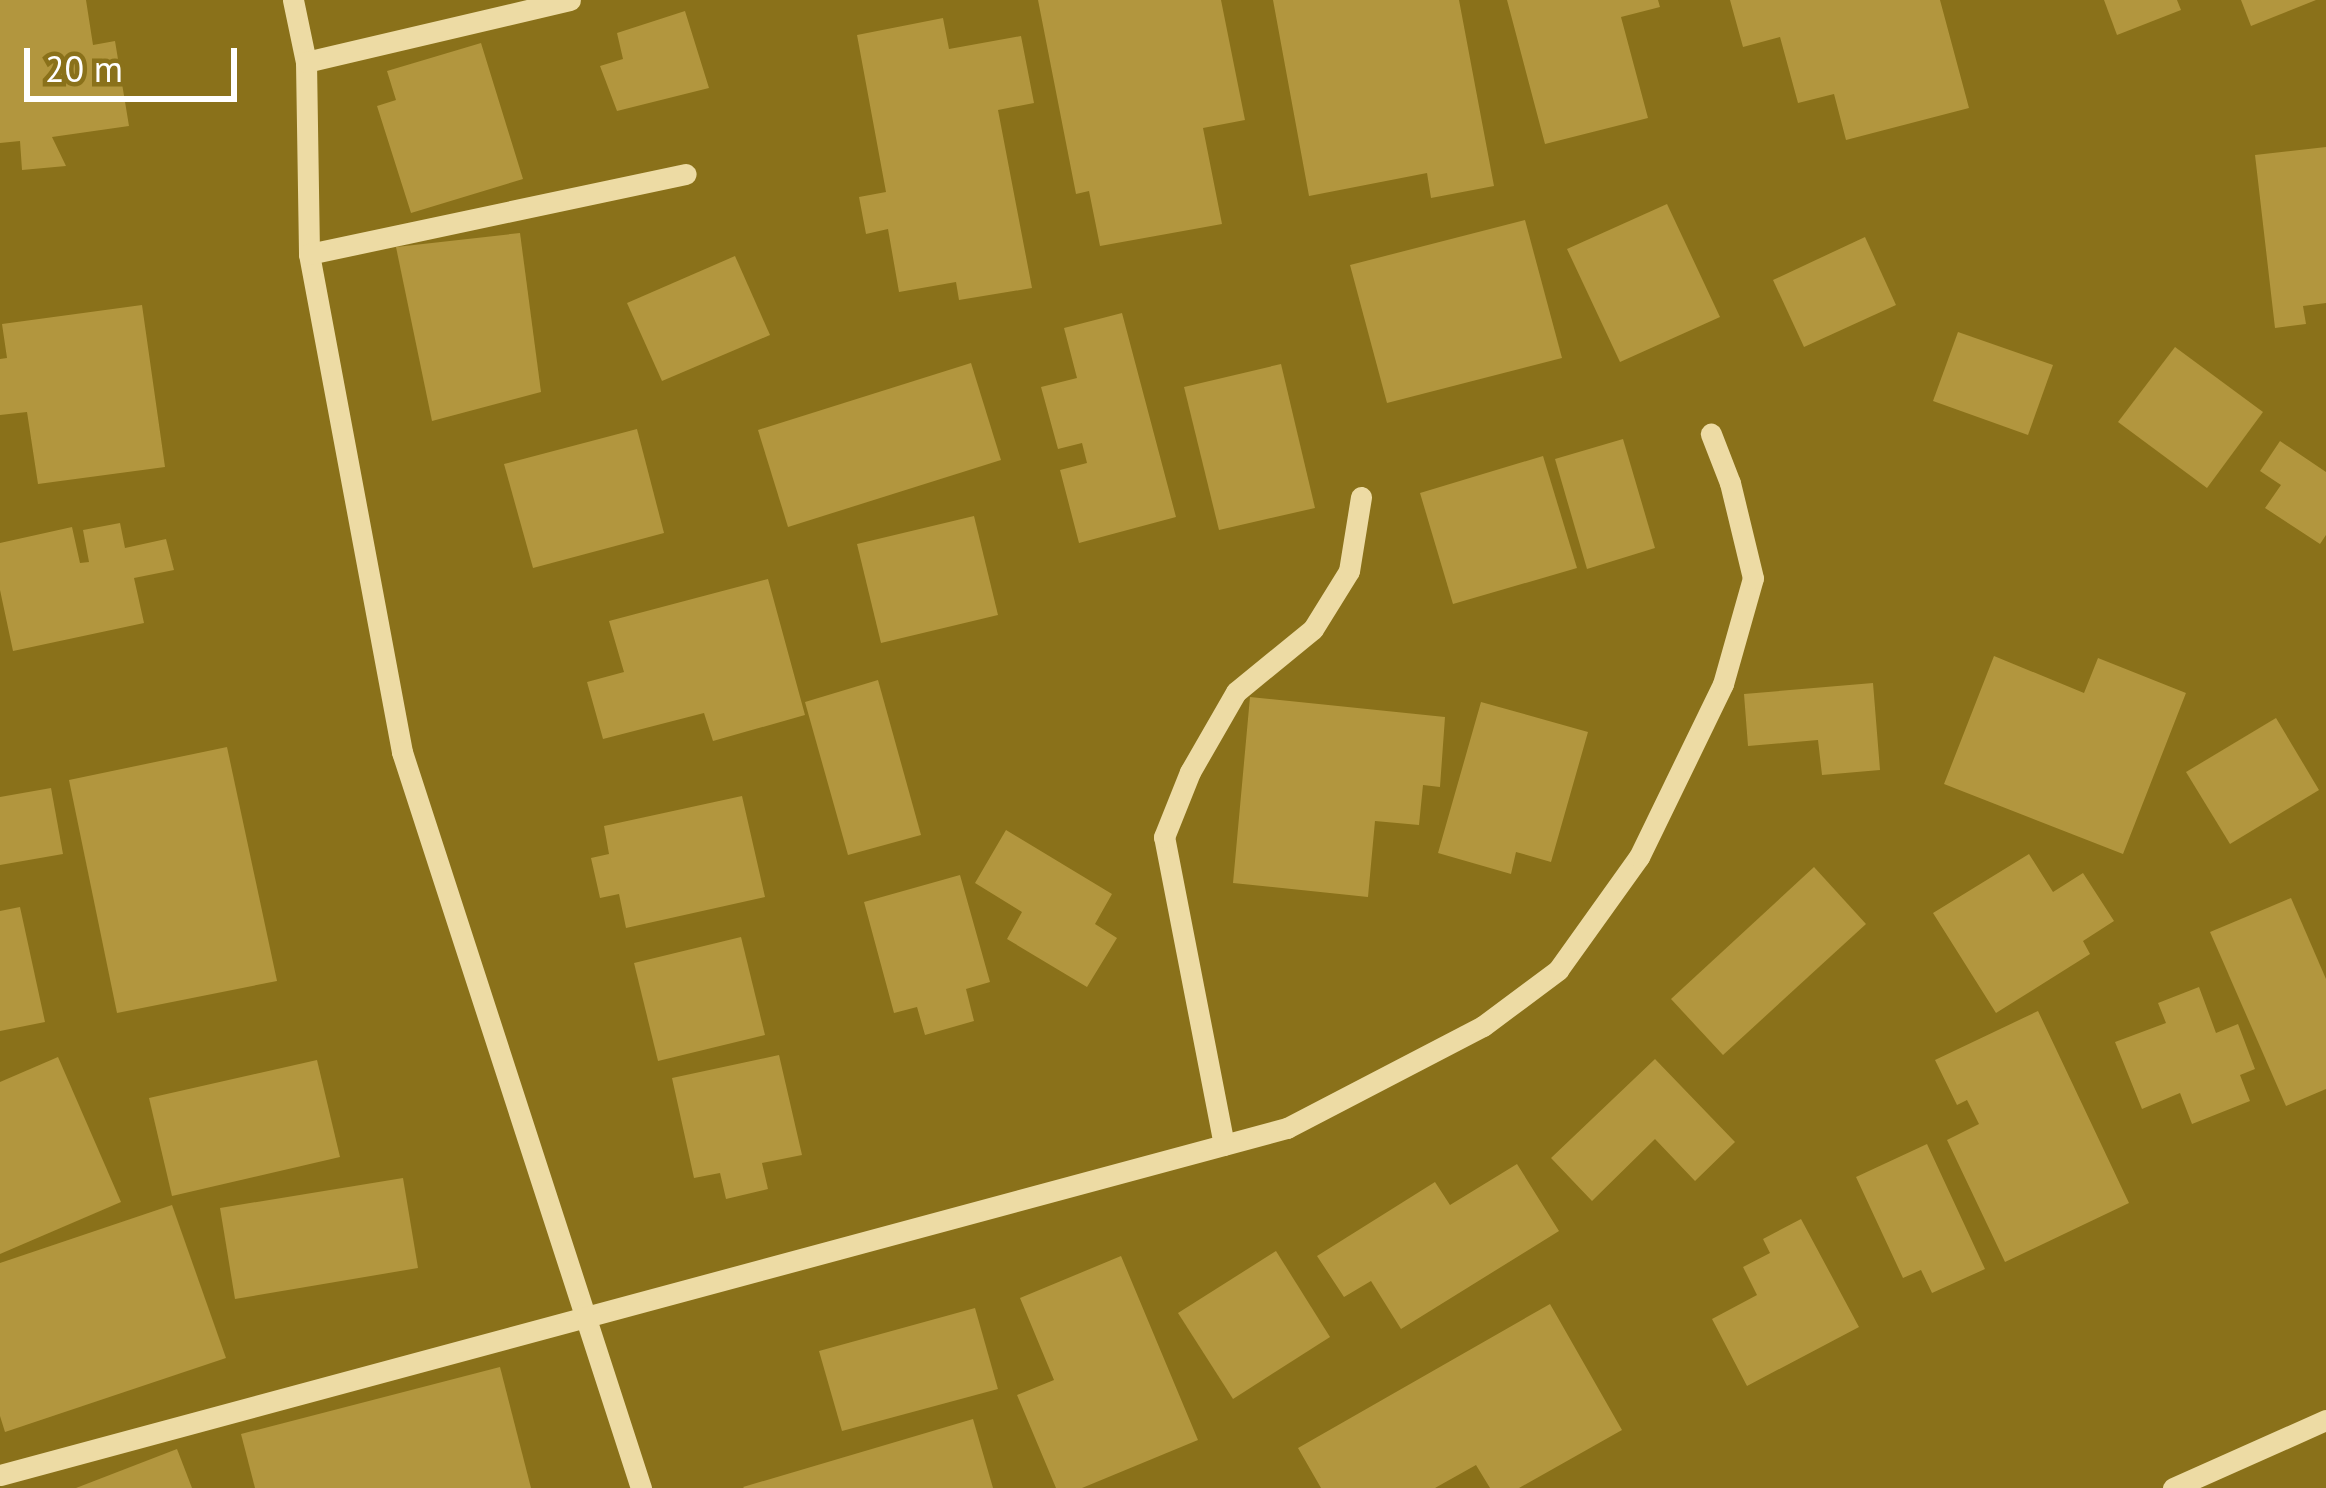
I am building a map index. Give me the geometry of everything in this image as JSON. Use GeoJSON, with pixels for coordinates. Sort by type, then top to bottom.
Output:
{"type":"FeatureCollection","features":[{"type":"Feature","properties":{"kind":"street"},"geometry":{"type":"LineString","coordinates":[[293,0],[306,62],[309,254],[402,752],[641,1488]]}},
{"type":"Feature","properties":{"kind":"street"},"geometry":{"type":"LineString","coordinates":[[306,62],[570,0]]}},
{"type":"Feature","properties":{"kind":"street"},"geometry":{"type":"LineString","coordinates":[[309,254],[686,174]]}},
{"type":"Feature","properties":{"kind":"street"},"geometry":{"type":"LineString","coordinates":[[0,1475],[1287,1128],[1483,1026],[1558,970],[1639,857],[1723,684],[1753,578],[1730,483],[1711,434]]}},
{"type":"Feature","properties":{"kind":"street"},"geometry":{"type":"LineString","coordinates":[[1223,1145],[1165,837],[1190,772],[1236,692],[1313,629],[1349,571],[1361,497]]}},
{"type":"Feature","properties":{"kind":"street"},"geometry":{"type":"LineString","coordinates":[[2173,1488],[2326,1420]]}},
{"type":"Feature","properties":{"kind":"building"},"geometry":{"type":"Polygon","coordinates":[[[0,0],[86,0],[93,45],[115,41],[129,126],[52,137],[66,166],[22,170],[20,141],[0,143],[0,0]]]}},
{"type":"Feature","properties":{"kind":"building"},"geometry":{"type":"Polygon","coordinates":[[[1038,0],[1221,0],[1245,120],[1203,128],[1222,224],[1100,246],[1089,191],[1076,194],[1038,0]]]}},
{"type":"Feature","properties":{"kind":"building"},"geometry":{"type":"Polygon","coordinates":[[[1273,0],[1459,0],[1494,186],[1431,198],[1427,173],[1309,196],[1273,0]]]}},
{"type":"Feature","properties":{"kind":"building"},"geometry":{"type":"Polygon","coordinates":[[[1507,0],[1658,0],[1660,7],[1621,17],[1648,118],[1545,144],[1507,0]]]}},
{"type":"Feature","properties":{"kind":"building"},"geometry":{"type":"Polygon","coordinates":[[[1730,0],[1940,0],[1969,108],[1846,140],[1834,94],[1798,103],[1780,37],[1743,47],[1730,0]]]}},
{"type":"Feature","properties":{"kind":"building"},"geometry":{"type":"Polygon","coordinates":[[[2104,0],[2177,0],[2181,10],[2117,35],[2104,0]]]}},
{"type":"Feature","properties":{"kind":"building"},"geometry":{"type":"Polygon","coordinates":[[[2241,0],[2316,0],[2251,26],[2241,0]]]}},
{"type":"Feature","properties":{"kind":"building"},"geometry":{"type":"Polygon","coordinates":[[[685,11],[709,88],[617,111],[600,66],[623,59],[617,33],[685,11]]]}},
{"type":"Feature","properties":{"kind":"building"},"geometry":{"type":"Polygon","coordinates":[[[943,18],[949,49],[1021,36],[1034,103],[998,110],[1032,288],[959,300],[956,282],[899,292],[888,229],[866,234],[859,197],[886,192],[857,35],[943,18]]]}},
{"type":"Feature","properties":{"kind":"building"},"geometry":{"type":"Polygon","coordinates":[[[481,43],[523,179],[411,213],[377,106],[396,100],[387,71],[481,43]]]}},
{"type":"Feature","properties":{"kind":"building"},"geometry":{"type":"Polygon","coordinates":[[[2326,147],[2326,303],[2303,306],[2306,324],[2275,328],[2255,155],[2326,147]]]}},
{"type":"Feature","properties":{"kind":"building"},"geometry":{"type":"Polygon","coordinates":[[[1667,204],[1720,317],[1620,362],[1567,249],[1667,204]]]}},
{"type":"Feature","properties":{"kind":"building"},"geometry":{"type":"Polygon","coordinates":[[[1525,220],[1562,358],[1387,403],[1350,265],[1525,220]]]}},
{"type":"Feature","properties":{"kind":"building"},"geometry":{"type":"Polygon","coordinates":[[[520,233],[541,392],[432,421],[396,247],[520,233]]]}},
{"type":"Feature","properties":{"kind":"building"},"geometry":{"type":"Polygon","coordinates":[[[1865,237],[1896,305],[1804,347],[1773,280],[1865,237]]]}},
{"type":"Feature","properties":{"kind":"building"},"geometry":{"type":"Polygon","coordinates":[[[735,256],[770,335],[662,381],[627,303],[735,256]]]}},
{"type":"Feature","properties":{"kind":"building"},"geometry":{"type":"Polygon","coordinates":[[[142,305],[165,467],[38,484],[27,412],[0,415],[0,359],[7,358],[2,324],[142,305]]]}},
{"type":"Feature","properties":{"kind":"building"},"geometry":{"type":"Polygon","coordinates":[[[1122,313],[1176,517],[1079,543],[1060,470],[1087,463],[1082,443],[1058,449],[1041,387],[1077,378],[1064,328],[1122,313]]]}},
{"type":"Feature","properties":{"kind":"building"},"geometry":{"type":"Polygon","coordinates":[[[1958,332],[2053,365],[2028,435],[1933,401],[1958,332]]]}},
{"type":"Feature","properties":{"kind":"building"},"geometry":{"type":"Polygon","coordinates":[[[2175,347],[2263,412],[2207,488],[2118,422],[2175,347]]]}},
{"type":"Feature","properties":{"kind":"building"},"geometry":{"type":"Polygon","coordinates":[[[971,363],[1001,460],[788,527],[758,430],[971,363]]]}},
{"type":"Feature","properties":{"kind":"building"},"geometry":{"type":"Polygon","coordinates":[[[1281,364],[1315,508],[1219,530],[1184,387],[1281,364]]]}},
{"type":"Feature","properties":{"kind":"building"},"geometry":{"type":"Polygon","coordinates":[[[637,429],[664,533],[533,568],[504,464],[637,429]]]}},
{"type":"Feature","properties":{"kind":"building"},"geometry":{"type":"Polygon","coordinates":[[[1623,439],[1655,548],[1587,569],[1555,459],[1623,439]]]}},
{"type":"Feature","properties":{"kind":"building"},"geometry":{"type":"Polygon","coordinates":[[[2280,441],[2326,472],[2326,535],[2320,544],[2265,508],[2281,485],[2260,471],[2280,441]]]}},
{"type":"Feature","properties":{"kind":"building"},"geometry":{"type":"Polygon","coordinates":[[[1543,456],[1577,568],[1453,604],[1420,493],[1543,456]]]}},
{"type":"Feature","properties":{"kind":"building"},"geometry":{"type":"Polygon","coordinates":[[[974,516],[998,615],[881,643],[857,544],[974,516]]]}},
{"type":"Feature","properties":{"kind":"building"},"geometry":{"type":"Polygon","coordinates":[[[120,523],[125,548],[166,539],[174,570],[134,578],[144,623],[13,651],[0,590],[0,543],[72,527],[80,563],[89,562],[83,530],[120,523]]]}},
{"type":"Feature","properties":{"kind":"building"},"geometry":{"type":"Polygon","coordinates":[[[768,579],[805,715],[713,741],[704,713],[603,739],[587,682],[624,672],[609,621],[768,579]]]}},
{"type":"Feature","properties":{"kind":"building"},"geometry":{"type":"Polygon","coordinates":[[[1994,656],[2084,693],[2098,658],[2186,693],[2123,854],[1944,784],[1994,656]]]}},
{"type":"Feature","properties":{"kind":"building"},"geometry":{"type":"Polygon","coordinates":[[[878,680],[921,835],[848,855],[805,702],[878,680]]]}},
{"type":"Feature","properties":{"kind":"building"},"geometry":{"type":"Polygon","coordinates":[[[1873,683],[1880,770],[1822,775],[1818,740],[1748,746],[1744,694],[1873,683]]]}},
{"type":"Feature","properties":{"kind":"building"},"geometry":{"type":"Polygon","coordinates":[[[1250,697],[1445,717],[1440,787],[1423,785],[1419,825],[1375,821],[1368,897],[1233,883],[1250,697]]]}},
{"type":"Feature","properties":{"kind":"building"},"geometry":{"type":"Polygon","coordinates":[[[1481,702],[1588,732],[1551,862],[1516,852],[1511,874],[1438,853],[1481,702]]]}},
{"type":"Feature","properties":{"kind":"building"},"geometry":{"type":"Polygon","coordinates":[[[2276,718],[2319,790],[2230,844],[2186,772],[2276,718]]]}},
{"type":"Feature","properties":{"kind":"building"},"geometry":{"type":"Polygon","coordinates":[[[227,747],[277,981],[117,1013],[69,780],[227,747]]]}},
{"type":"Feature","properties":{"kind":"building"},"geometry":{"type":"Polygon","coordinates":[[[51,788],[63,854],[0,865],[0,797],[51,788]]]}},
{"type":"Feature","properties":{"kind":"building"},"geometry":{"type":"Polygon","coordinates":[[[742,796],[765,897],[626,928],[619,894],[600,898],[591,858],[609,854],[604,826],[742,796]]]}},
{"type":"Feature","properties":{"kind":"building"},"geometry":{"type":"Polygon","coordinates":[[[1006,830],[1112,894],[1095,924],[1117,938],[1087,987],[1007,939],[1022,912],[975,883],[1006,830]]]}},
{"type":"Feature","properties":{"kind":"building"},"geometry":{"type":"Polygon","coordinates":[[[2029,854],[2053,892],[2083,873],[2114,921],[2083,941],[2090,954],[1996,1013],[1933,913],[2029,854]]]}},
{"type":"Feature","properties":{"kind":"building"},"geometry":{"type":"Polygon","coordinates":[[[1814,867],[1866,924],[1723,1055],[1671,999],[1814,867]]]}},
{"type":"Feature","properties":{"kind":"building"},"geometry":{"type":"Polygon","coordinates":[[[960,875],[990,982],[966,989],[974,1021],[925,1035],[917,1007],[894,1013],[864,902],[960,875]]]}},
{"type":"Feature","properties":{"kind":"building"},"geometry":{"type":"Polygon","coordinates":[[[2291,898],[2326,979],[2326,1089],[2286,1106],[2210,932],[2291,898]]]}},
{"type":"Feature","properties":{"kind":"building"},"geometry":{"type":"Polygon","coordinates":[[[20,907],[45,1022],[0,1031],[0,911],[20,907]]]}},
{"type":"Feature","properties":{"kind":"building"},"geometry":{"type":"Polygon","coordinates":[[[741,937],[765,1035],[658,1061],[634,963],[741,937]]]}},
{"type":"Feature","properties":{"kind":"building"},"geometry":{"type":"Polygon","coordinates":[[[2199,987],[2216,1033],[2238,1024],[2255,1069],[2240,1075],[2250,1101],[2192,1124],[2180,1093],[2142,1109],[2115,1042],[2166,1023],[2158,1003],[2199,987]]]}},
{"type":"Feature","properties":{"kind":"building"},"geometry":{"type":"Polygon","coordinates":[[[2038,1011],[2129,1203],[2005,1262],[1947,1140],[1979,1124],[1967,1100],[1957,1105],[1935,1060],[2038,1011]]]}},
{"type":"Feature","properties":{"kind":"building"},"geometry":{"type":"Polygon","coordinates":[[[779,1055],[802,1155],[762,1163],[768,1189],[726,1199],[720,1173],[694,1178],[672,1078],[779,1055]]]}},
{"type":"Feature","properties":{"kind":"building"},"geometry":{"type":"Polygon","coordinates":[[[58,1057],[121,1202],[0,1254],[0,1082],[58,1057]]]}},
{"type":"Feature","properties":{"kind":"building"},"geometry":{"type":"Polygon","coordinates":[[[1655,1059],[1735,1142],[1695,1181],[1655,1139],[1592,1201],[1551,1158],[1655,1059]]]}},
{"type":"Feature","properties":{"kind":"building"},"geometry":{"type":"Polygon","coordinates":[[[317,1060],[340,1157],[172,1196],[149,1098],[317,1060]]]}},
{"type":"Feature","properties":{"kind":"building"},"geometry":{"type":"Polygon","coordinates":[[[1927,1144],[1985,1269],[1932,1293],[1921,1270],[1903,1278],[1856,1177],[1927,1144]]]}},
{"type":"Feature","properties":{"kind":"building"},"geometry":{"type":"Polygon","coordinates":[[[1517,1164],[1559,1231],[1401,1329],[1371,1281],[1344,1297],[1317,1256],[1435,1182],[1450,1205],[1517,1164]]]}},
{"type":"Feature","properties":{"kind":"building"},"geometry":{"type":"Polygon","coordinates":[[[403,1178],[418,1268],[235,1299],[220,1208],[403,1178]]]}},
{"type":"Feature","properties":{"kind":"building"},"geometry":{"type":"Polygon","coordinates":[[[172,1205],[226,1358],[5,1432],[0,1416],[0,1263],[172,1205]]]}},
{"type":"Feature","properties":{"kind":"building"},"geometry":{"type":"Polygon","coordinates":[[[1801,1219],[1859,1327],[1747,1386],[1712,1319],[1757,1295],[1743,1267],[1770,1253],[1763,1239],[1801,1219]]]}},
{"type":"Feature","properties":{"kind":"building"},"geometry":{"type":"Polygon","coordinates":[[[1276,1251],[1330,1337],[1233,1399],[1178,1313],[1276,1251]]]}},
{"type":"Feature","properties":{"kind":"building"},"geometry":{"type":"Polygon","coordinates":[[[1121,1256],[1198,1440],[1082,1488],[1056,1488],[1017,1395],[1054,1380],[1020,1298],[1121,1256]]]}},
{"type":"Feature","properties":{"kind":"building"},"geometry":{"type":"Polygon","coordinates":[[[1550,1304],[1622,1430],[1519,1488],[1490,1488],[1476,1465],[1435,1488],[1321,1488],[1298,1448],[1550,1304]]]}},
{"type":"Feature","properties":{"kind":"building"},"geometry":{"type":"Polygon","coordinates":[[[975,1308],[998,1389],[842,1431],[819,1351],[975,1308]]]}},
{"type":"Feature","properties":{"kind":"building"},"geometry":{"type":"Polygon","coordinates":[[[500,1367],[531,1488],[255,1488],[241,1434],[500,1367]]]}},
{"type":"Feature","properties":{"kind":"building"},"geometry":{"type":"Polygon","coordinates":[[[973,1419],[993,1488],[743,1487],[973,1419]]]}},
{"type":"Feature","properties":{"kind":"building"},"geometry":{"type":"Polygon","coordinates":[[[177,1449],[192,1488],[76,1488],[177,1449]]]}}]}
